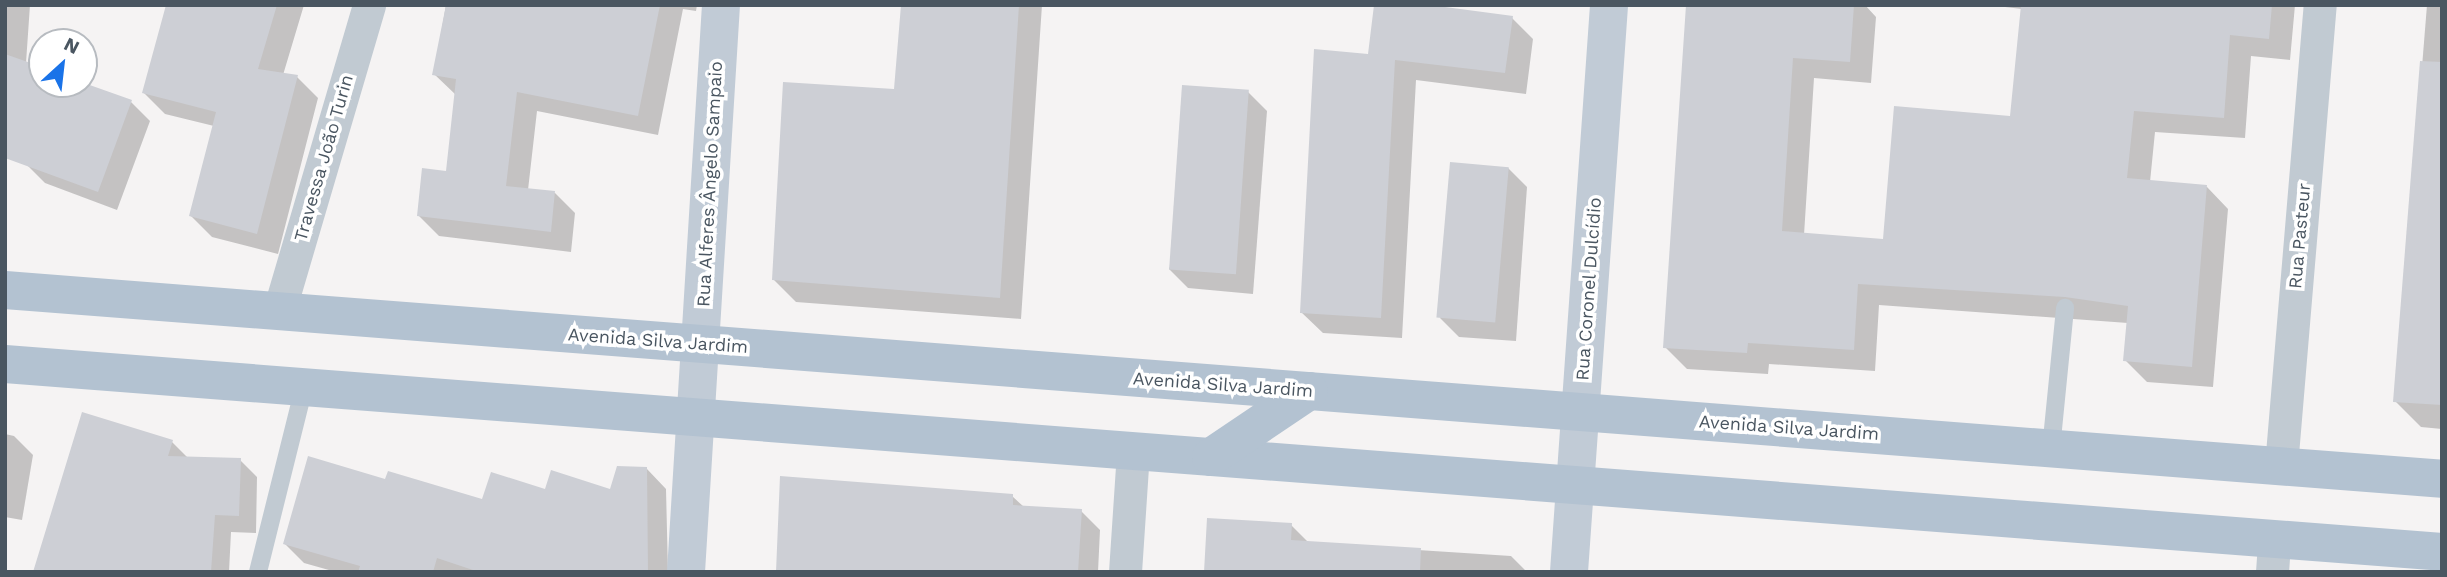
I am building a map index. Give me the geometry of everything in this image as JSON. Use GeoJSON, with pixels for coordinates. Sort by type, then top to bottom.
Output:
{"type":"FeatureCollection","features":[{"type":"Feature","properties":{"kind":"main road","name":"Rua Alferes Ângelo Sampaio"},"geometry":{"type":"LineString","coordinates":[[686,572],[721,5]]}},
{"type":"Feature","properties":{"kind":"main road","name":"Rua Coronel Dulcídio"},"geometry":{"type":"LineString","coordinates":[[1569,572],[1609,5]]}},
{"type":"Feature","properties":{"kind":"main road","name":"Avenida Silva Jardim"},"geometry":{"type":"LineString","coordinates":[[5,290],[2442,479]]}},
{"type":"Feature","properties":{"kind":"main road"},"geometry":{"type":"LineString","coordinates":[[5,364],[1575,486],[2273,556],[2442,552]]}},
{"type":"Feature","properties":{"kind":"main road"},"geometry":{"type":"LineString","coordinates":[[1211,457],[1309,391]]}},
{"type":"Feature","properties":{"kind":"street","name":"Travessa João Turin"},"geometry":{"type":"LineString","coordinates":[[279,311],[369,5]]}},
{"type":"Feature","properties":{"kind":"street","name":"Rua Pasteur"},"geometry":{"type":"LineString","coordinates":[[2281,466],[2320,5]]}},
{"type":"Feature","properties":{"kind":"street"},"geometry":{"type":"LineString","coordinates":[[1125,572],[1133,452]]}},
{"type":"Feature","properties":{"kind":"lane"},"geometry":{"type":"LineString","coordinates":[[2051,449],[2065,308]]}},
{"type":"Feature","properties":{"kind":"lane"},"geometry":{"type":"LineString","coordinates":[[258,572],[304,388]]}},
{"type":"Feature","properties":{"kind":"building"},"geometry":{"type":"Polygon","coordinates":[[[166,5],[277,5],[258,69],[298,75],[257,234],[189,216],[216,112],[142,93],[166,5]]]}},
{"type":"Feature","properties":{"kind":"building"},"geometry":{"type":"Polygon","coordinates":[[[446,5],[660,5],[638,116],[517,92],[506,186],[555,191],[551,232],[417,216],[422,168],[446,171],[456,79],[432,75],[446,5]]]}},
{"type":"Feature","properties":{"kind":"building"},"geometry":{"type":"Polygon","coordinates":[[[901,5],[1019,5],[1000,298],[772,280],[783,82],[894,89],[901,5]]]}},
{"type":"Feature","properties":{"kind":"building"},"geometry":{"type":"Polygon","coordinates":[[[1374,5],[1430,5],[1513,16],[1505,73],[1395,60],[1381,318],[1300,313],[1314,49],[1368,54],[1374,5]]]}},
{"type":"Feature","properties":{"kind":"building"},"geometry":{"type":"Polygon","coordinates":[[[1686,5],[1854,5],[1850,62],[1793,58],[1782,231],[1883,239],[1894,106],[2010,116],[2021,5],[2272,5],[2269,39],[2230,35],[2224,118],[2134,111],[2127,178],[2207,185],[2192,367],[2123,361],[2128,306],[2065,297],[1858,284],[1854,350],[1748,343],[1747,353],[1663,348],[1686,5]]]}},
{"type":"Feature","properties":{"kind":"building"},"geometry":{"type":"Polygon","coordinates":[[[5,54],[28,62],[28,98],[98,98],[98,88],[132,100],[98,192],[5,158],[5,54]]]}},
{"type":"Feature","properties":{"kind":"building"},"geometry":{"type":"Polygon","coordinates":[[[2420,61],[2442,62],[2442,405],[2393,402],[2420,61]]]}},
{"type":"Feature","properties":{"kind":"building"},"geometry":{"type":"Polygon","coordinates":[[[1182,85],[1249,90],[1236,274],[1169,270],[1182,85]]]}},
{"type":"Feature","properties":{"kind":"building"},"geometry":{"type":"Polygon","coordinates":[[[1450,162],[1509,167],[1495,323],[1436,317],[1450,162]]]}},
{"type":"Feature","properties":{"kind":"building"},"geometry":{"type":"Polygon","coordinates":[[[82,412],[173,440],[168,456],[241,458],[239,516],[215,515],[211,572],[33,572],[82,412]]]}},
{"type":"Feature","properties":{"kind":"building"},"geometry":{"type":"Polygon","coordinates":[[[308,456],[385,479],[388,471],[482,499],[491,472],[545,489],[551,470],[610,489],[617,466],[647,467],[648,572],[479,572],[437,558],[433,572],[358,572],[360,566],[283,544],[308,456]]]}},
{"type":"Feature","properties":{"kind":"building"},"geometry":{"type":"Polygon","coordinates":[[[780,476],[1013,494],[1013,505],[1082,509],[1078,572],[776,572],[780,476]]]}},
{"type":"Feature","properties":{"kind":"building"},"geometry":{"type":"Polygon","coordinates":[[[1207,518],[1292,523],[1291,540],[1421,548],[1420,572],[1204,572],[1207,518]]]}}]}
